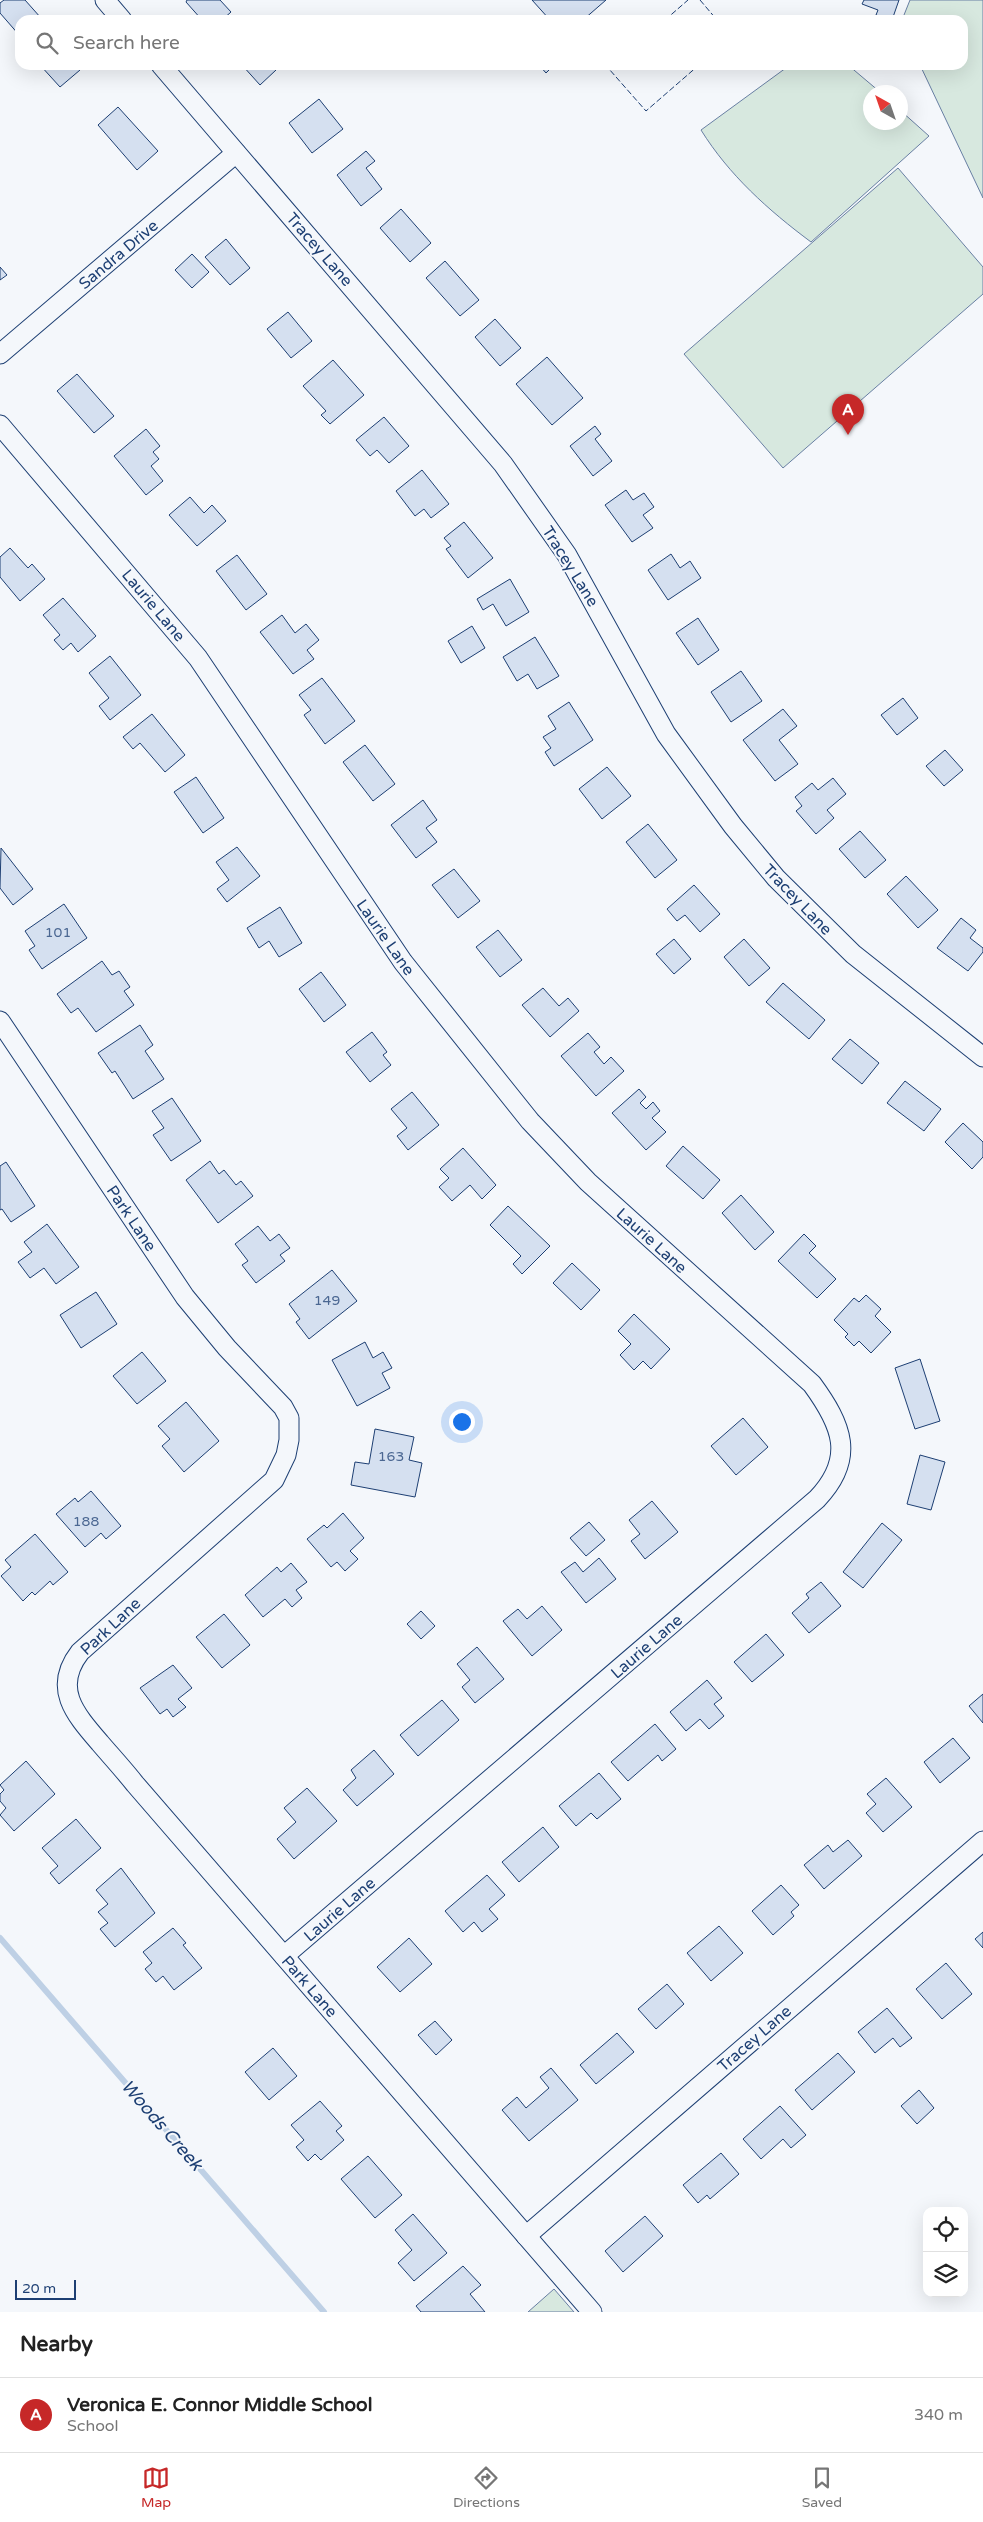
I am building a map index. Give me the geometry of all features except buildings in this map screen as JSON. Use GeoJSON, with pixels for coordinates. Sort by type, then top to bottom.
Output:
{"type":"FeatureCollection","features":[{"type":"Feature","properties":{"kind":"street"},"geometry":{"type":"LineString","coordinates":[[105,0],[118,15]]}},
{"type":"Feature","properties":{"kind":"street","name":"Tracey Lane"},"geometry":{"type":"LineString","coordinates":[[165,70],[422,367],[522,490],[567,555],[589,592],[666,734],[733,826],[776,878],[853,954],[983,1057]]}},
{"type":"Feature","properties":{"kind":"street","name":"Sandra Drive"},"geometry":{"type":"LineString","coordinates":[[0,354],[236,153]]}},
{"type":"Feature","properties":{"kind":"street","name":"Laurie Lane"},"geometry":{"type":"LineString","coordinates":[[0,425],[198,658],[380,930],[433,1002],[497,1082],[530,1121],[588,1182],[812,1384],[830,1411],[840,1435],[840,1464],[834,1478],[817,1499],[284,1956]]}},
{"type":"Feature","properties":{"kind":"street","name":"Park Lane"},"geometry":{"type":"LineString","coordinates":[[0,1021],[185,1297],[227,1348],[278,1399],[289,1418],[286,1455],[274,1480],[87,1645],[73,1662],[67,1682],[70,1701],[83,1723],[592,2312]]}},
{"type":"Feature","properties":{"kind":"street","name":"Tracey Lane"},"geometry":{"type":"LineString","coordinates":[[526,2236],[983,1841]]}},
{"type":"Feature","properties":{"kind":"shaded area"},"geometry":{"type":"Polygon","coordinates":[[[910,0],[983,0],[983,198],[922,70],[968,70],[968,15],[904,15],[910,0]]]}},
{"type":"Feature","properties":{"kind":"shaded area"},"geometry":{"type":"Polygon","coordinates":[[[783,70],[854,70],[872,85],[863,85],[863,130],[908,130],[908,117],[929,136],[811,242],[750,191],[701,130],[783,70]]]}},
{"type":"Feature","properties":{"kind":"shaded area"},"geometry":{"type":"Polygon","coordinates":[[[898,168],[983,267],[983,294],[783,468],[684,354],[898,168]]]}},
{"type":"Feature","properties":{"kind":"shaded area"},"geometry":{"type":"Polygon","coordinates":[[[554,2289],[574,2312],[528,2312],[554,2289]]]}},
{"type":"Feature","properties":{"kind":"waterway","name":"Woods Creek"},"geometry":{"type":"LineString","coordinates":[[0,1938],[324,2312]]}},
{"type":"Feature","properties":{"kind":"fence"},"geometry":{"type":"LineString","coordinates":[[671,15],[688,0]]}},
{"type":"Feature","properties":{"kind":"fence"},"geometry":{"type":"LineString","coordinates":[[700,0],[713,15]]}},
{"type":"Feature","properties":{"kind":"fence"},"geometry":{"type":"LineString","coordinates":[[610,70],[646,111],[693,70]]}},
{"type":"Feature","properties":{"kind":"place","name":"Veronica E. Connor Middle School"},"geometry":{"type":"Point","coordinates":[848,435]}}]}
